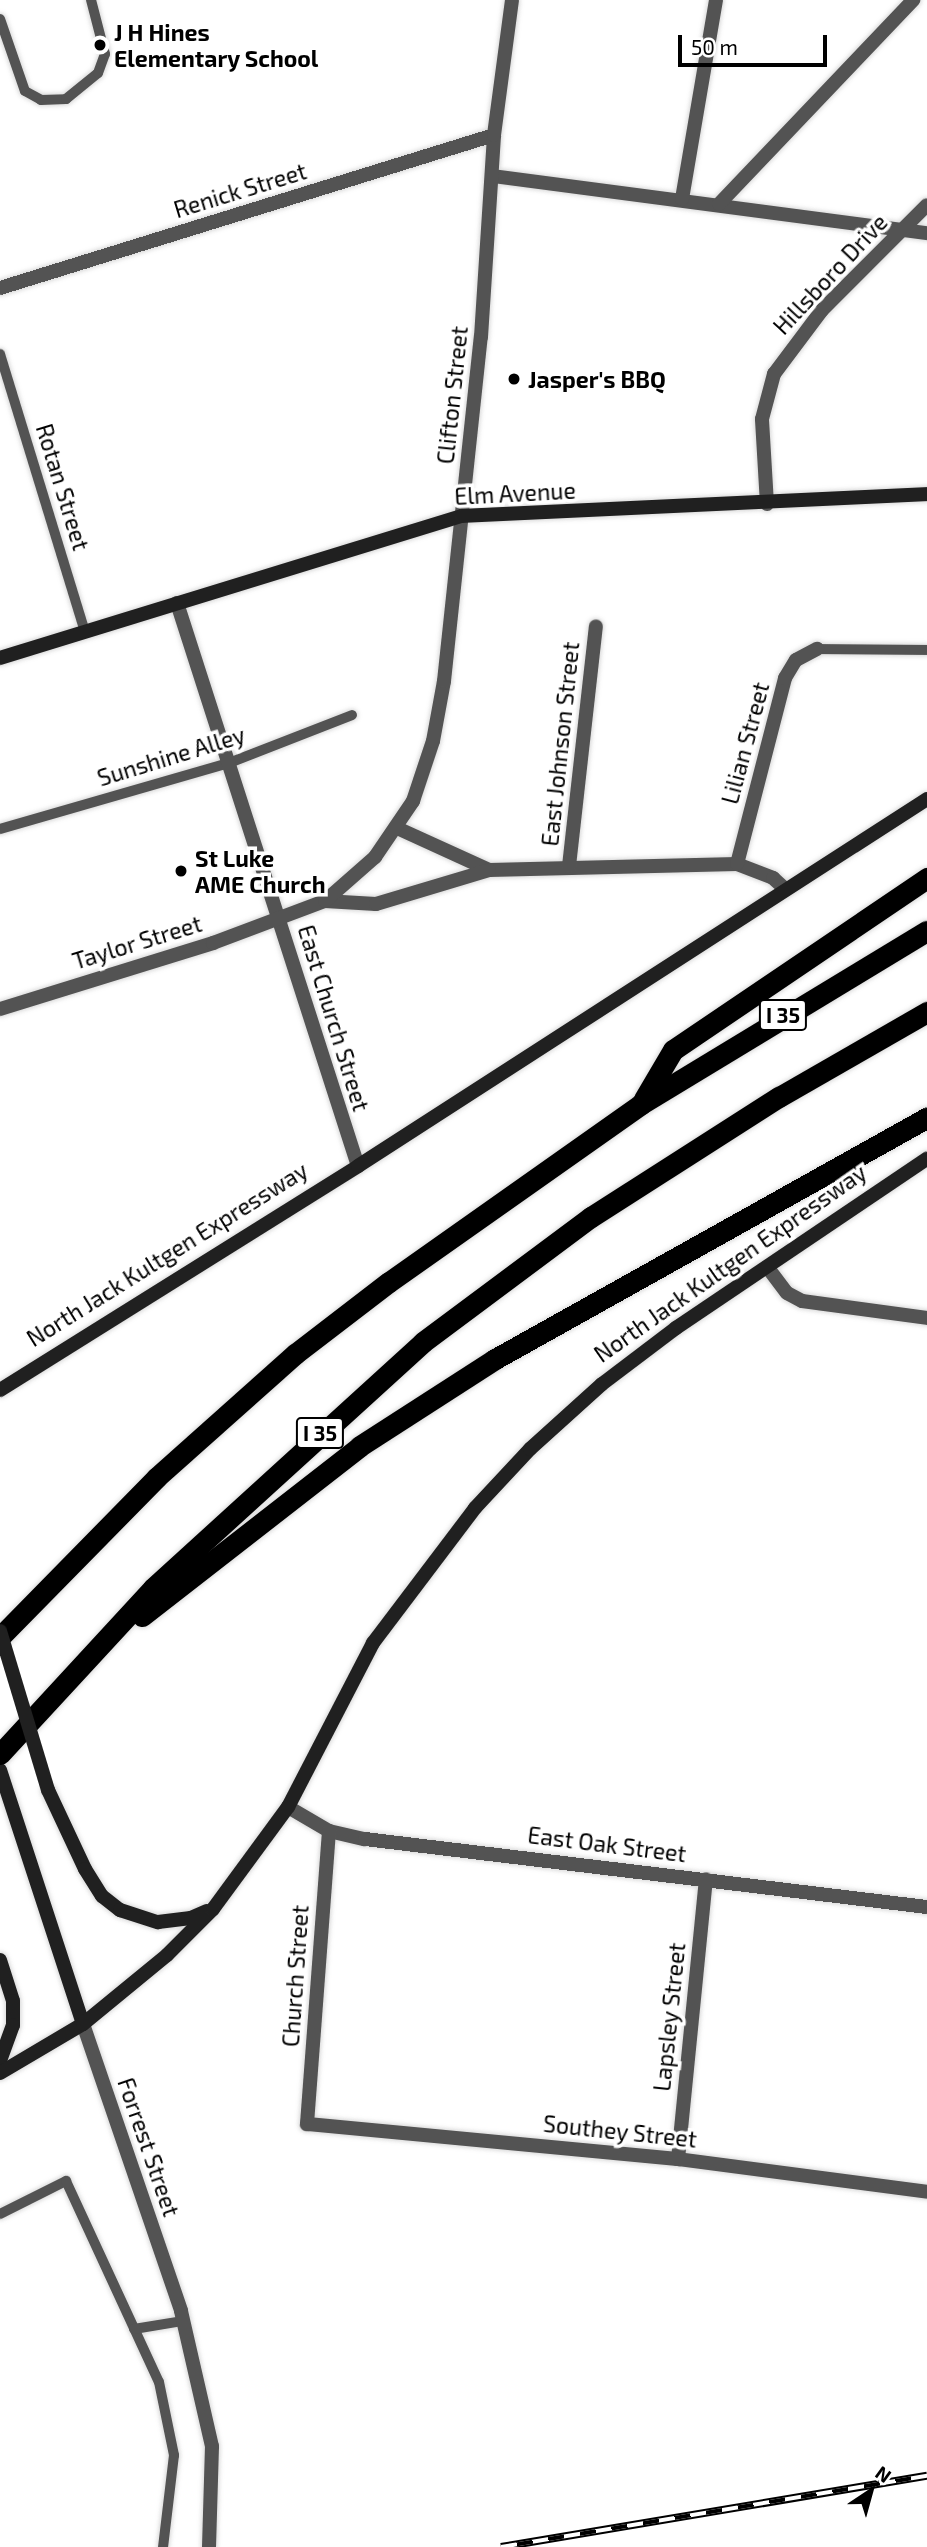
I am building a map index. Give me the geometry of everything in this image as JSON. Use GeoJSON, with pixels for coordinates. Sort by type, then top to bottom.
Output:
{"type":"FeatureCollection","features":[{"type":"Feature","properties":{"kind":"highway"},"geometry":{"type":"LineString","coordinates":[[641,1104],[673,1050],[927,878]]}},
{"type":"Feature","properties":{"kind":"highway","name":"I 35"},"geometry":{"type":"LineString","coordinates":[[0,1637],[157,1477],[295,1354],[641,1104],[927,931]]}},
{"type":"Feature","properties":{"kind":"highway","name":"I 35"},"geometry":{"type":"LineString","coordinates":[[0,1754],[70,1674],[153,1588],[330,1424],[502,1280],[767,1104],[927,1012]]}},
{"type":"Feature","properties":{"kind":"highway"},"geometry":{"type":"LineString","coordinates":[[70,1674],[360,1446],[495,1359],[927,1118]]}},
{"type":"Feature","properties":{"kind":"main road","name":"Elm Avenue"},"geometry":{"type":"LineString","coordinates":[[0,658],[462,516],[767,504],[927,494]]}},
{"type":"Feature","properties":{"kind":"main road","name":"North Jack Kultgen Expressway"},"geometry":{"type":"LineString","coordinates":[[0,1390],[358,1166],[783,887],[927,799]]}},
{"type":"Feature","properties":{"kind":"main road","name":"North Jack Kultgen Expressway"},"geometry":{"type":"LineString","coordinates":[[0,2073],[83,2024],[167,1955],[213,1909],[288,1807],[373,1643],[475,1508],[530,1449],[602,1384],[927,1159]]}},
{"type":"Feature","properties":{"kind":"main road"},"geometry":{"type":"LineString","coordinates":[[0,1631],[48,1790],[85,1869],[102,1896],[120,1910],[158,1922],[191,1919],[213,1909]]}},
{"type":"Feature","properties":{"kind":"main road","name":"Forrest Street"},"geometry":{"type":"LineString","coordinates":[[0,1770],[83,2024]]}},
{"type":"Feature","properties":{"kind":"main road"},"geometry":{"type":"LineString","coordinates":[[0,1960],[13,2001],[13,2025],[0,2060]]}},
{"type":"Feature","properties":{"kind":"street","name":"Clifton Street"},"geometry":{"type":"LineString","coordinates":[[397,828],[421,782],[433,741],[462,516],[493,176],[494,135],[512,0]]}},
{"type":"Feature","properties":{"kind":"street"},"geometry":{"type":"LineString","coordinates":[[682,200],[716,0]]}},
{"type":"Feature","properties":{"kind":"street"},"geometry":{"type":"LineString","coordinates":[[719,204],[913,0]]}},
{"type":"Feature","properties":{"kind":"street","name":"Renick Street"},"geometry":{"type":"LineString","coordinates":[[0,288],[494,135]]}},
{"type":"Feature","properties":{"kind":"street"},"geometry":{"type":"LineString","coordinates":[[493,176],[927,233]]}},
{"type":"Feature","properties":{"kind":"street","name":"Hillsboro Drive"},"geometry":{"type":"LineString","coordinates":[[767,504],[762,419],[774,374],[822,310],[927,205]]}},
{"type":"Feature","properties":{"kind":"street","name":"East Church Street"},"geometry":{"type":"LineString","coordinates":[[177,603],[358,1166]]}},
{"type":"Feature","properties":{"kind":"street","name":"East Johnson Street"},"geometry":{"type":"LineString","coordinates":[[569,866],[596,627]]}},
{"type":"Feature","properties":{"kind":"street","name":"Lilian Street"},"geometry":{"type":"LineString","coordinates":[[737,864],[785,678],[796,660],[817,649]]}},
{"type":"Feature","properties":{"kind":"street","name":"Taylor Street"},"geometry":{"type":"LineString","coordinates":[[0,1009],[325,901],[375,857],[397,828],[489,870]]}},
{"type":"Feature","properties":{"kind":"street","name":"Taylor Street"},"geometry":{"type":"LineString","coordinates":[[325,901],[376,904],[489,870],[569,866],[737,864],[783,887]]}},
{"type":"Feature","properties":{"kind":"street"},"geometry":{"type":"LineString","coordinates":[[768,1268],[787,1293],[802,1301],[927,1318]]}},
{"type":"Feature","properties":{"kind":"street","name":"East Oak Street"},"geometry":{"type":"LineString","coordinates":[[288,1807],[329,1831],[365,1839],[927,1907]]}},
{"type":"Feature","properties":{"kind":"street","name":"Church Street"},"geometry":{"type":"LineString","coordinates":[[307,2124],[329,1831]]}},
{"type":"Feature","properties":{"kind":"street","name":"Lapsley Street"},"geometry":{"type":"LineString","coordinates":[[678,2159],[706,1879]]}},
{"type":"Feature","properties":{"kind":"street","name":"Forrest Street"},"geometry":{"type":"LineString","coordinates":[[83,2024],[183,2321],[212,2446],[209,2547]]}},
{"type":"Feature","properties":{"kind":"street","name":"Southey Street"},"geometry":{"type":"LineString","coordinates":[[307,2124],[678,2159],[927,2192]]}},
{"type":"Feature","properties":{"kind":"lane"},"geometry":{"type":"LineString","coordinates":[[0,19],[24,91],[41,100],[66,99],[98,73],[105,54],[91,0]]}},
{"type":"Feature","properties":{"kind":"lane","name":"Rotan Street"},"geometry":{"type":"LineString","coordinates":[[0,354],[85,632]]}},
{"type":"Feature","properties":{"kind":"lane"},"geometry":{"type":"LineString","coordinates":[[817,649],[927,650]]}},
{"type":"Feature","properties":{"kind":"lane","name":"Sunshine Alley"},"geometry":{"type":"LineString","coordinates":[[0,829],[229,763],[352,715]]}},
{"type":"Feature","properties":{"kind":"lane"},"geometry":{"type":"LineString","coordinates":[[0,2214],[66,2181],[159,2382],[174,2455],[163,2547]]}},
{"type":"Feature","properties":{"kind":"lane"},"geometry":{"type":"LineString","coordinates":[[134,2329],[183,2321]]}},
{"type":"Feature","properties":{"kind":"railway"},"geometry":{"type":"LineString","coordinates":[[501,2547],[927,2476]]}},
{"type":"Feature","properties":{"kind":"place","name":"J H Hines Elementary School"},"geometry":{"type":"Point","coordinates":[100,45]}},
{"type":"Feature","properties":{"kind":"place","name":"Jasper's BBQ"},"geometry":{"type":"Point","coordinates":[514,379]}},
{"type":"Feature","properties":{"kind":"place","name":"St Luke AME Church"},"geometry":{"type":"Point","coordinates":[181,871]}}]}
